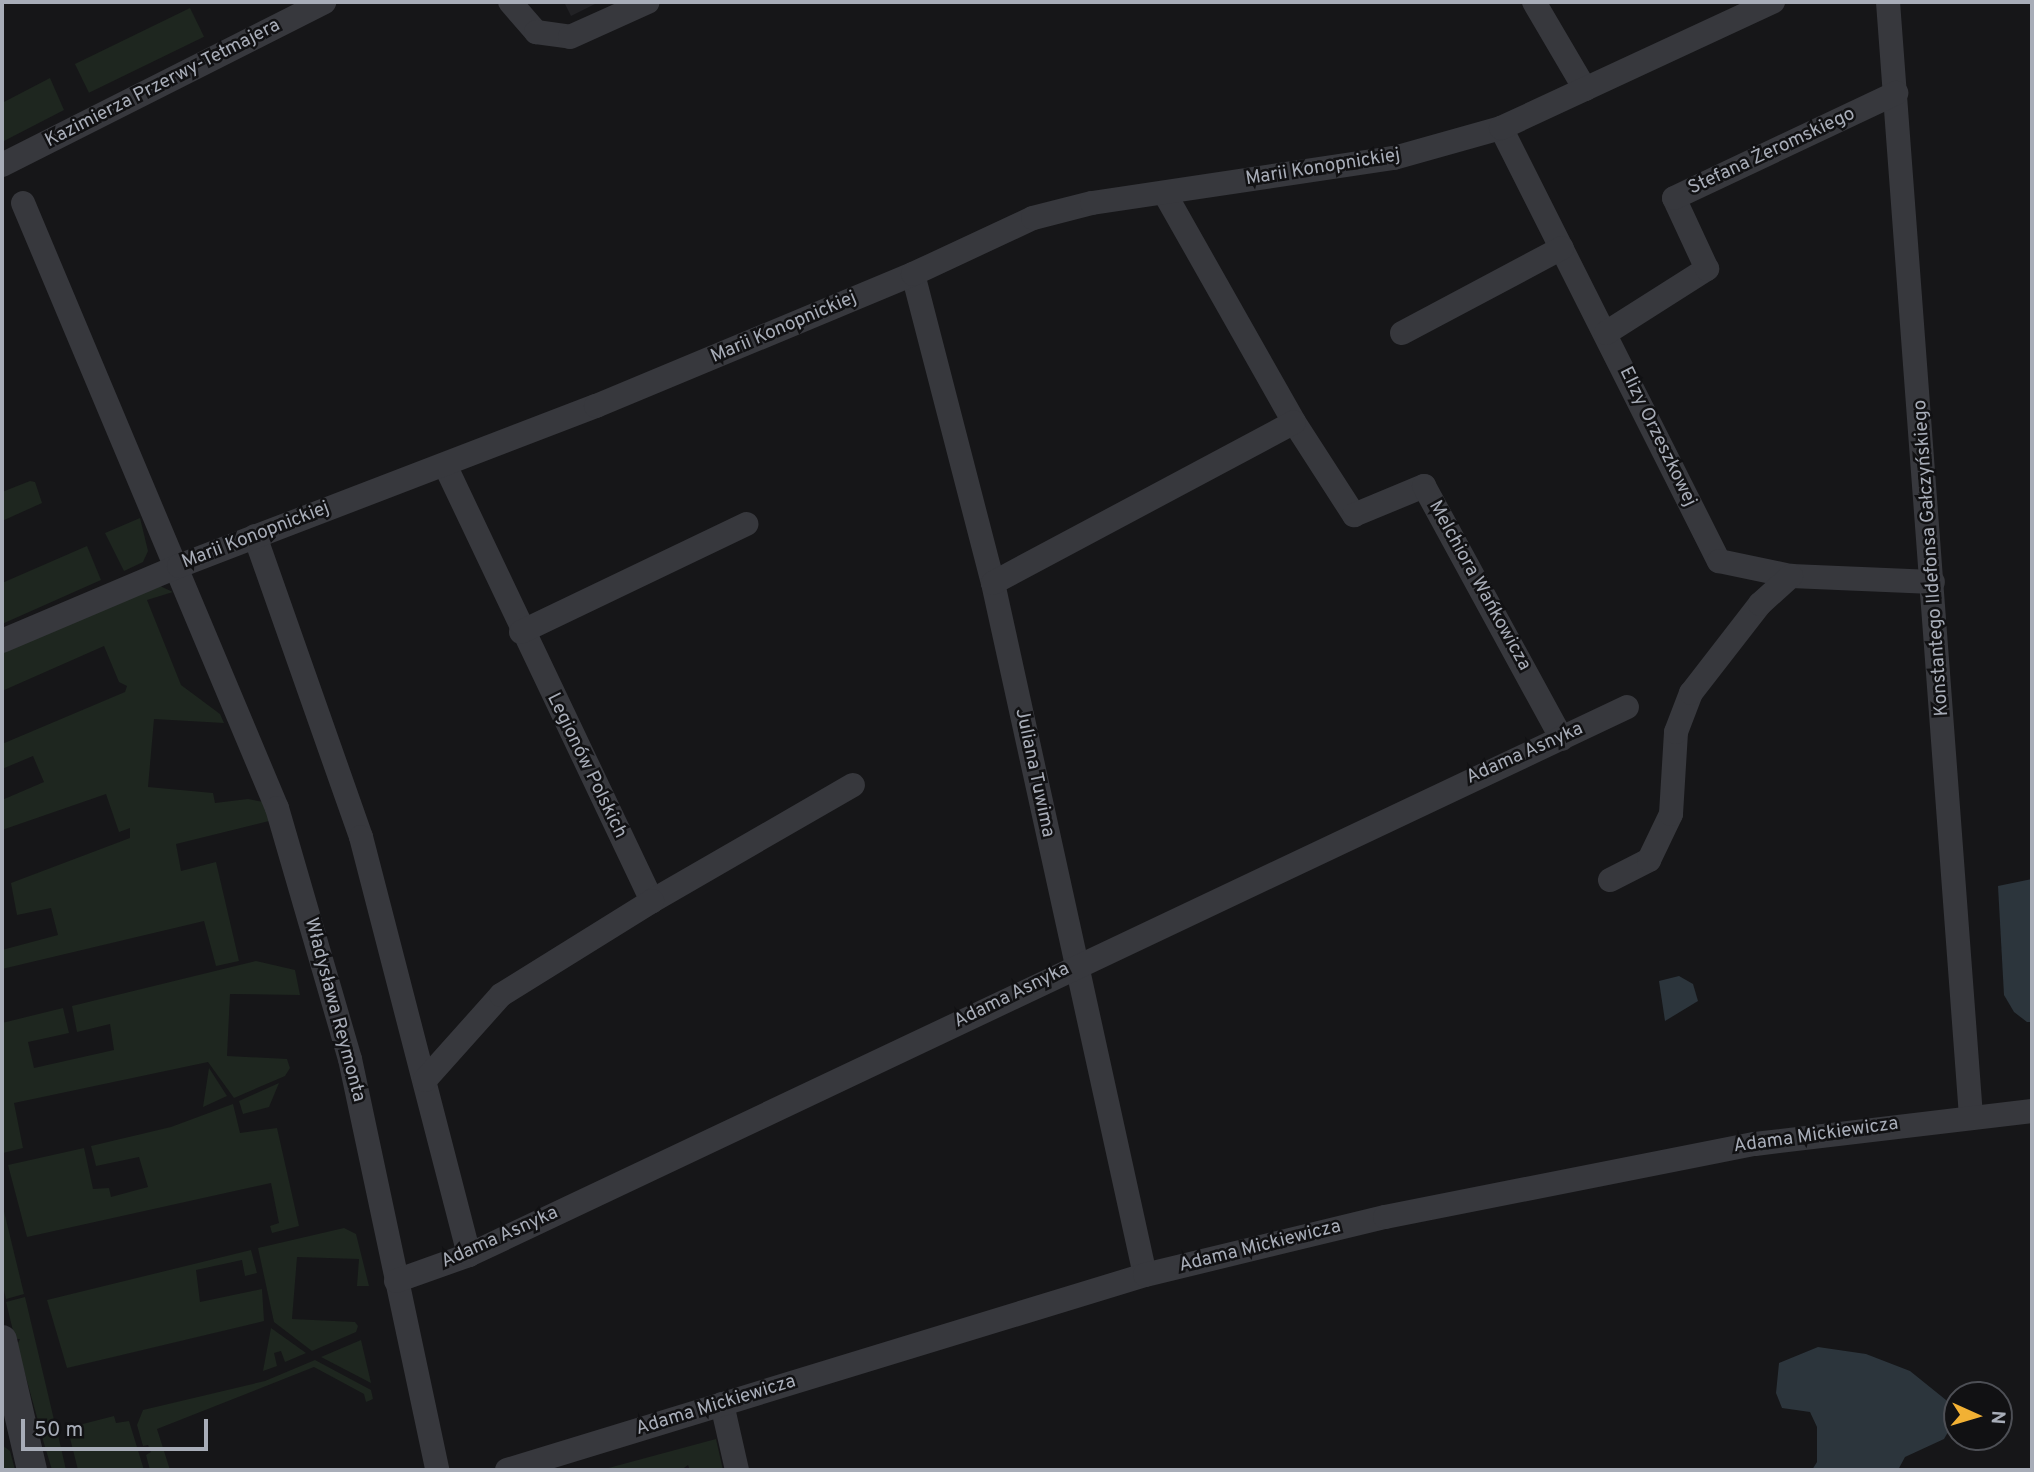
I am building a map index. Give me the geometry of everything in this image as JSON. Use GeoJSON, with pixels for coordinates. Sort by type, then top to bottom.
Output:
{"type":"FeatureCollection","features":[{"type":"Feature","properties":{"kind":"street","name":"Kazimierza Przerwy-Tetmajera"},"geometry":{"type":"LineString","coordinates":[[2,165],[324,2]]}},
{"type":"Feature","properties":{"kind":"street"},"geometry":{"type":"LineString","coordinates":[[510,2],[536,32],[570,37],[648,2]]}},
{"type":"Feature","properties":{"kind":"street"},"geometry":{"type":"LineString","coordinates":[[1534,2],[1585,89]]}},
{"type":"Feature","properties":{"kind":"street","name":"Marii Konopnickiej"},"geometry":{"type":"LineString","coordinates":[[2,641],[179,566],[445,465],[913,274],[1033,218],[1092,203],[1394,158],[1501,128],[1773,2]]}},
{"type":"Feature","properties":{"kind":"street","name":"Konstantego Ildefonsa Gałczyńskiego"},"geometry":{"type":"LineString","coordinates":[[1888,2],[1933,582],[1970,1115]]}},
{"type":"Feature","properties":{"kind":"street","name":"Stefana Żeromskiego"},"geometry":{"type":"LineString","coordinates":[[1606,333],[1707,269],[1674,198],[1896,93]]}},
{"type":"Feature","properties":{"kind":"street","name":"Elizy Orzeszkowej"},"geometry":{"type":"LineString","coordinates":[[1501,128],[1719,561],[1791,576],[1933,582]]}},
{"type":"Feature","properties":{"kind":"street","name":"Melchiora Wańkowicza"},"geometry":{"type":"LineString","coordinates":[[1165,194],[1294,422],[1354,514],[1424,486],[1562,739]]}},
{"type":"Feature","properties":{"kind":"street","name":"Władysława Reymonta"},"geometry":{"type":"LineString","coordinates":[[23,203],[179,566],[277,808],[351,1059],[437,1470]]}},
{"type":"Feature","properties":{"kind":"street"},"geometry":{"type":"LineString","coordinates":[[1402,333],[1562,248]]}},
{"type":"Feature","properties":{"kind":"street","name":"Juliana Tuwima"},"geometry":{"type":"LineString","coordinates":[[913,274],[993,583],[1145,1275]]}},
{"type":"Feature","properties":{"kind":"street"},"geometry":{"type":"LineString","coordinates":[[993,583],[1294,422]]}},
{"type":"Feature","properties":{"kind":"street","name":"Legionów Polskich"},"geometry":{"type":"LineString","coordinates":[[445,465],[521,632],[652,901]]}},
{"type":"Feature","properties":{"kind":"street"},"geometry":{"type":"LineString","coordinates":[[521,632],[746,524]]}},
{"type":"Feature","properties":{"kind":"street"},"geometry":{"type":"LineString","coordinates":[[254,536],[360,837],[469,1255]]}},
{"type":"Feature","properties":{"kind":"street"},"geometry":{"type":"LineString","coordinates":[[1610,880],[1649,860],[1671,814],[1676,732],[1691,693],[1760,604],[1791,576]]}},
{"type":"Feature","properties":{"kind":"street","name":"Adama Asnyka"},"geometry":{"type":"LineString","coordinates":[[396,1281],[469,1255],[1076,964],[1627,707]]}},
{"type":"Feature","properties":{"kind":"street"},"geometry":{"type":"LineString","coordinates":[[425,1080],[501,995],[652,901],[853,785]]}},
{"type":"Feature","properties":{"kind":"street","name":"Adama Mickiewicza"},"geometry":{"type":"LineString","coordinates":[[507,1470],[1145,1275],[1569,1178],[1755,1144],[1970,1115],[2032,1111]]}},
{"type":"Feature","properties":{"kind":"street"},"geometry":{"type":"LineString","coordinates":[[2,1340],[32,1470]]}},
{"type":"Feature","properties":{"kind":"street"},"geometry":{"type":"LineString","coordinates":[[722,1404],[737,1470]]}},
{"type":"Feature","properties":{"kind":"shaded area"},"geometry":{"type":"Polygon","coordinates":[[[564,2],[599,2],[571,16],[564,2]]]}},
{"type":"Feature","properties":{"kind":"shaded area"},"geometry":{"type":"Polygon","coordinates":[[[190,8],[204,37],[89,93],[75,64],[190,8]]]}},
{"type":"Feature","properties":{"kind":"shaded area"},"geometry":{"type":"Polygon","coordinates":[[[50,78],[64,110],[2,142],[2,103],[50,78]]]}},
{"type":"Feature","properties":{"kind":"shaded area"},"geometry":{"type":"Polygon","coordinates":[[[30,481],[35,482],[42,503],[2,521],[2,492],[30,481]]]}},
{"type":"Feature","properties":{"kind":"shaded area"},"geometry":{"type":"Polygon","coordinates":[[[140,518],[148,551],[143,562],[124,571],[105,533],[140,518]]]}},
{"type":"Feature","properties":{"kind":"shaded area"},"geometry":{"type":"Polygon","coordinates":[[[87,546],[101,580],[2,624],[2,583],[87,546]]]}},
{"type":"Feature","properties":{"kind":"shaded area"},"geometry":{"type":"Polygon","coordinates":[[[160,586],[173,592],[147,600],[181,685],[220,714],[224,723],[154,719],[148,787],[213,793],[215,803],[248,799],[269,803],[273,820],[176,844],[181,871],[216,862],[239,961],[216,966],[204,921],[2,969],[2,950],[58,935],[51,908],[17,915],[11,883],[130,838],[130,828],[119,832],[106,794],[2,830],[2,800],[44,782],[33,756],[2,769],[2,744],[125,692],[127,686],[119,682],[104,646],[2,691],[2,651],[160,586]]]}},
{"type":"Feature","properties":{"kind":"shaded area"},"geometry":{"type":"Polygon","coordinates":[[[2032,879],[2032,1022],[2027,1022],[2014,1012],[2004,995],[1998,886],[2032,879]]]}},
{"type":"Feature","properties":{"kind":"shaded area"},"geometry":{"type":"Polygon","coordinates":[[[256,961],[295,970],[300,995],[230,994],[227,1056],[287,1059],[290,1068],[285,1076],[234,1098],[208,1062],[14,1103],[23,1148],[3,1153],[2,1023],[63,1008],[69,1033],[28,1042],[34,1068],[114,1050],[110,1024],[77,1032],[72,1006],[256,961]]]}},
{"type":"Feature","properties":{"kind":"shaded area"},"geometry":{"type":"Polygon","coordinates":[[[1679,976],[1693,984],[1698,1001],[1665,1021],[1659,981],[1679,976]]]}},
{"type":"Feature","properties":{"kind":"shaded area"},"geometry":{"type":"Polygon","coordinates":[[[209,1068],[227,1096],[203,1107],[209,1068]]]}},
{"type":"Feature","properties":{"kind":"shaded area"},"geometry":{"type":"Polygon","coordinates":[[[279,1083],[269,1107],[243,1114],[239,1101],[279,1083]]]}},
{"type":"Feature","properties":{"kind":"shaded area"},"geometry":{"type":"Polygon","coordinates":[[[233,1104],[240,1133],[277,1128],[299,1226],[272,1233],[270,1226],[279,1223],[271,1183],[27,1237],[8,1165],[84,1148],[93,1189],[109,1188],[111,1197],[148,1187],[139,1157],[96,1166],[91,1146],[171,1127],[233,1104]]]}},
{"type":"Feature","properties":{"kind":"shaded area"},"geometry":{"type":"Polygon","coordinates":[[[2,1203],[24,1294],[6,1299],[2,1282],[2,1203]]]}},
{"type":"Feature","properties":{"kind":"shaded area"},"geometry":{"type":"Polygon","coordinates":[[[344,1228],[356,1234],[369,1286],[357,1286],[359,1259],[297,1257],[292,1319],[355,1322],[358,1326],[356,1332],[312,1351],[274,1322],[258,1248],[344,1228]]]}},
{"type":"Feature","properties":{"kind":"shaded area"},"geometry":{"type":"Polygon","coordinates":[[[251,1250],[257,1273],[245,1276],[242,1260],[196,1270],[200,1302],[262,1289],[264,1321],[67,1368],[47,1300],[251,1250]]]}},
{"type":"Feature","properties":{"kind":"shaded area"},"geometry":{"type":"Polygon","coordinates":[[[25,1297],[55,1424],[40,1428],[17,1345],[20,1339],[15,1339],[6,1302],[25,1297]]]}},
{"type":"Feature","properties":{"kind":"shaded area"},"geometry":{"type":"Polygon","coordinates":[[[271,1328],[306,1353],[285,1362],[281,1351],[274,1353],[277,1366],[263,1371],[271,1328]]]}},
{"type":"Feature","properties":{"kind":"shaded area"},"geometry":{"type":"Polygon","coordinates":[[[361,1340],[371,1383],[321,1357],[361,1340]]]}},
{"type":"Feature","properties":{"kind":"shaded area"},"geometry":{"type":"Polygon","coordinates":[[[1818,1347],[1866,1354],[1910,1371],[1943,1398],[1943,1439],[1905,1457],[1898,1470],[1812,1470],[1817,1462],[1817,1427],[1810,1412],[1782,1408],[1776,1393],[1779,1363],[1818,1347]]]}},
{"type":"Feature","properties":{"kind":"shaded area"},"geometry":{"type":"Polygon","coordinates":[[[315,1360],[371,1390],[373,1399],[366,1402],[364,1394],[314,1367],[157,1429],[170,1470],[150,1470],[146,1455],[151,1452],[148,1445],[143,1446],[137,1425],[143,1410],[265,1381],[315,1360]]]}},
{"type":"Feature","properties":{"kind":"shaded area"},"geometry":{"type":"Polygon","coordinates":[[[114,1416],[116,1423],[129,1421],[144,1470],[78,1470],[69,1434],[75,1426],[114,1416]]]}},
{"type":"Feature","properties":{"kind":"shaded area"},"geometry":{"type":"Polygon","coordinates":[[[56,1426],[66,1470],[52,1470],[40,1430],[56,1426]]]}},
{"type":"Feature","properties":{"kind":"shaded area"},"geometry":{"type":"Polygon","coordinates":[[[716,1439],[723,1470],[690,1470],[688,1465],[681,1470],[601,1470],[716,1439]]]}},
{"type":"Feature","properties":{"kind":"shaded area"},"geometry":{"type":"Polygon","coordinates":[[[2,1445],[10,1451],[15,1470],[2,1470],[2,1445]]]}}]}
